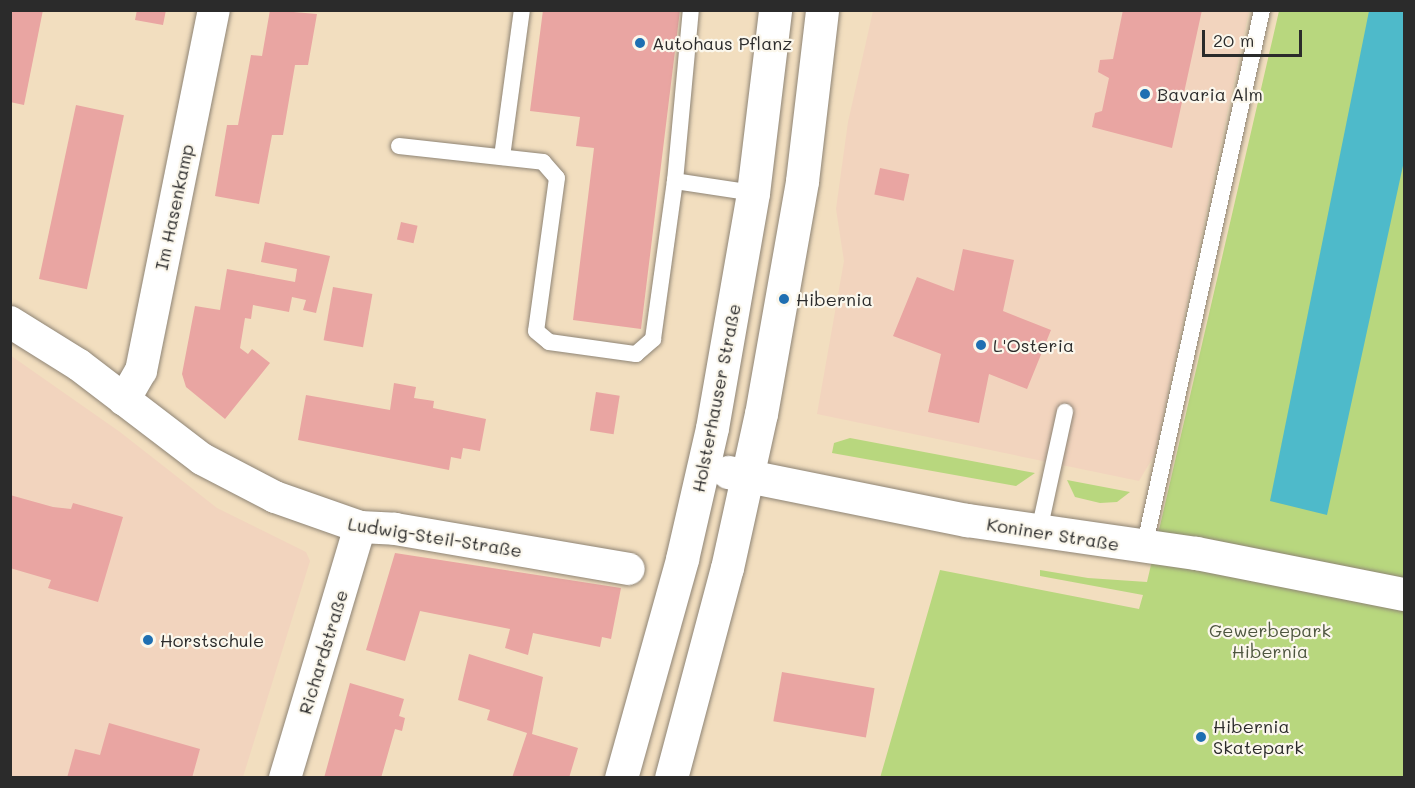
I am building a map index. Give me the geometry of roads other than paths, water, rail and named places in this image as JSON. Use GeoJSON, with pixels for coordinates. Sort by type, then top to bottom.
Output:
{"type":"FeatureCollection","features":[{"type":"Feature","properties":{"kind":"main road","name":"Holsterhauser Straße"},"geometry":{"type":"LineString","coordinates":[[621,777],[703,468],[753,193],[775,10]]}},
{"type":"Feature","properties":{"kind":"main road"},"geometry":{"type":"LineString","coordinates":[[671,777],[749,476],[784,299],[822,10]]}},
{"type":"Feature","properties":{"kind":"main road","name":"Koniner Straße"},"geometry":{"type":"LineString","coordinates":[[703,468],[1039,531],[1144,548],[1196,553],[1404,594]]}},
{"type":"Feature","properties":{"kind":"street","name":"Im Hasenkamp"},"geometry":{"type":"LineString","coordinates":[[124,400],[141,371],[214,10]]}},
{"type":"Feature","properties":{"kind":"street","name":"Ludwig-Steil-Straße"},"geometry":{"type":"LineString","coordinates":[[10,322],[80,365],[202,459],[285,501],[360,527],[395,530],[629,569]]}},
{"type":"Feature","properties":{"kind":"street","name":"Richardstraße"},"geometry":{"type":"LineString","coordinates":[[285,777],[360,527]]}},
{"type":"Feature","properties":{"kind":"lane"},"geometry":{"type":"LineString","coordinates":[[502,157],[522,10]]}},
{"type":"Feature","properties":{"kind":"lane"},"geometry":{"type":"LineString","coordinates":[[399,146],[543,162],[557,178],[536,331],[549,342],[636,354],[653,339],[675,181],[691,10]]}},
{"type":"Feature","properties":{"kind":"lane"},"geometry":{"type":"LineString","coordinates":[[1144,548],[1262,10]]}},
{"type":"Feature","properties":{"kind":"lane"},"geometry":{"type":"LineString","coordinates":[[675,181],[753,193]]}},
{"type":"Feature","properties":{"kind":"lane"},"geometry":{"type":"LineString","coordinates":[[1039,531],[1065,412]]}},
{"type":"Feature","properties":{"kind":"water"},"geometry":{"type":"Polygon","coordinates":[[[1369,11],[1404,11],[1404,161],[1327,515],[1270,501],[1369,11]]]}},
{"type":"Feature","properties":{"kind":"place","name":"Autohaus Pflanz"},"geometry":{"type":"Point","coordinates":[640,43]}},
{"type":"Feature","properties":{"kind":"place","name":"Bavaria Alm"},"geometry":{"type":"Point","coordinates":[1145,94]}},
{"type":"Feature","properties":{"kind":"place","name":"Hibernia"},"geometry":{"type":"Point","coordinates":[784,299]}},
{"type":"Feature","properties":{"kind":"place","name":"L'Osteria"},"geometry":{"type":"Point","coordinates":[981,345]}},
{"type":"Feature","properties":{"kind":"place","name":"Horstschule"},"geometry":{"type":"Point","coordinates":[148,640]}},
{"type":"Feature","properties":{"kind":"place","name":"Hibernia Skatepark"},"geometry":{"type":"Point","coordinates":[1201,737]}},
{"type":"Feature","properties":{"kind":"park label","name":"Gewerbepark Hibernia"},"geometry":{"type":"Point","coordinates":[1270,641]}}]}
